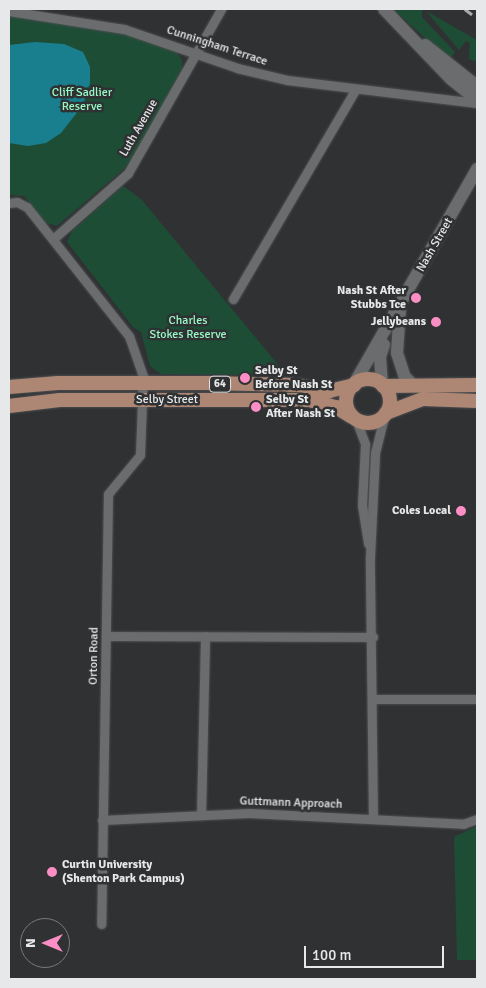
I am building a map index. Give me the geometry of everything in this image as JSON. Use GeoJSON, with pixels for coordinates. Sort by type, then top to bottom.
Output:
{"type":"FeatureCollection","features":[{"type":"Feature","properties":{"kind":"main road"},"geometry":{"type":"LineString","coordinates":[[384,9],[420,43],[451,79],[477,100]]}},
{"type":"Feature","properties":{"kind":"main road"},"geometry":{"type":"LineString","coordinates":[[420,43],[436,52],[477,86]]}},
{"type":"Feature","properties":{"kind":"main road","name":"Nash Street"},"geometry":{"type":"LineString","coordinates":[[354,384],[473,182],[477,168]]}},
{"type":"Feature","properties":{"kind":"main road"},"geometry":{"type":"LineString","coordinates":[[400,306],[397,353],[404,377],[414,386]]}},
{"type":"Feature","properties":{"kind":"main road","name":"Nash Street"},"geometry":{"type":"LineString","coordinates":[[382,385],[381,353],[400,306]]}},
{"type":"Feature","properties":{"kind":"main road","name":"64"},"geometry":{"type":"LineString","coordinates":[[354,384],[369,380],[382,385]]}},
{"type":"Feature","properties":{"kind":"main road","name":"Selby Street"},"geometry":{"type":"LineString","coordinates":[[9,387],[143,383],[297,385],[329,391],[354,384]]}},
{"type":"Feature","properties":{"kind":"main road"},"geometry":{"type":"LineString","coordinates":[[354,384],[346,400],[354,418],[371,423],[385,414],[423,400],[477,401]]}},
{"type":"Feature","properties":{"kind":"main road"},"geometry":{"type":"LineString","coordinates":[[385,414],[389,399],[382,385],[477,385]]}},
{"type":"Feature","properties":{"kind":"main road","name":"Selby Street"},"geometry":{"type":"LineString","coordinates":[[9,406],[60,400],[309,400],[336,407],[354,418]]}},
{"type":"Feature","properties":{"kind":"street","name":"Luth Avenue"},"geometry":{"type":"LineString","coordinates":[[53,239],[128,173],[221,9]]}},
{"type":"Feature","properties":{"kind":"street","name":"Cunningham Terrace"},"geometry":{"type":"LineString","coordinates":[[9,10],[124,29],[270,76],[355,90],[477,104]]}},
{"type":"Feature","properties":{"kind":"street"},"geometry":{"type":"LineString","coordinates":[[233,299],[355,90]]}},
{"type":"Feature","properties":{"kind":"street","name":"Orton Road"},"geometry":{"type":"LineString","coordinates":[[10,202],[27,207],[129,336],[139,359],[143,383],[140,455],[108,494],[101,924]]}},
{"type":"Feature","properties":{"kind":"street"},"geometry":{"type":"LineString","coordinates":[[373,819],[373,637],[370,557],[375,458],[385,414]]}},
{"type":"Feature","properties":{"kind":"street"},"geometry":{"type":"LineString","coordinates":[[354,418],[366,444],[362,504],[370,557]]}},
{"type":"Feature","properties":{"kind":"street"},"geometry":{"type":"LineString","coordinates":[[107,636],[373,637]]}},
{"type":"Feature","properties":{"kind":"street"},"geometry":{"type":"LineString","coordinates":[[201,816],[205,636]]}},
{"type":"Feature","properties":{"kind":"street"},"geometry":{"type":"LineString","coordinates":[[373,699],[477,699]]}},
{"type":"Feature","properties":{"kind":"street","name":"Guttmann Approach"},"geometry":{"type":"LineString","coordinates":[[102,820],[249,813],[463,824],[477,819]]}},
{"type":"Feature","properties":{"kind":"green space"},"geometry":{"type":"Polygon","coordinates":[[[393,9],[422,9],[422,17],[455,52],[451,58],[433,45],[393,9]]]}},
{"type":"Feature","properties":{"kind":"green space"},"geometry":{"type":"Polygon","coordinates":[[[426,11],[477,40],[477,62],[469,59],[470,43],[466,41],[459,50],[426,11]]]}},
{"type":"Feature","properties":{"kind":"green space","name":"Cliff Sadlier Reserve"},"geometry":{"type":"Polygon","coordinates":[[[9,15],[123,34],[175,50],[182,60],[182,68],[142,144],[125,168],[57,226],[46,223],[24,196],[9,195],[9,15]]]}},
{"type":"Feature","properties":{"kind":"green space","name":"Charles Stokes Reserve"},"geometry":{"type":"Polygon","coordinates":[[[123,186],[141,199],[280,367],[277,375],[161,374],[150,366],[141,332],[133,327],[67,242],[72,231],[123,186]]]}},
{"type":"Feature","properties":{"kind":"green space"},"geometry":{"type":"Polygon","coordinates":[[[477,826],[477,960],[457,960],[454,837],[477,826]]]}},
{"type":"Feature","properties":{"kind":"water"},"geometry":{"type":"Polygon","coordinates":[[[35,42],[64,44],[83,52],[90,67],[90,83],[83,105],[61,133],[46,143],[28,146],[9,143],[9,45],[35,42]]]}},
{"type":"Feature","properties":{"kind":"railway"},"geometry":{"type":"LineString","coordinates":[[465,9],[477,18]]}},
{"type":"Feature","properties":{"kind":"place","name":"Nash St After Stubbs Tce"},"geometry":{"type":"Point","coordinates":[416,298]}},
{"type":"Feature","properties":{"kind":"place","name":"Jellybeans"},"geometry":{"type":"Point","coordinates":[436,322]}},
{"type":"Feature","properties":{"kind":"place","name":"Selby St Before Nash St"},"geometry":{"type":"Point","coordinates":[245,378]}},
{"type":"Feature","properties":{"kind":"place","name":"Selby St After Nash St"},"geometry":{"type":"Point","coordinates":[256,407]}},
{"type":"Feature","properties":{"kind":"place","name":"Coles Local"},"geometry":{"type":"Point","coordinates":[461,511]}},
{"type":"Feature","properties":{"kind":"place","name":"Curtin University (Shenton Park Campus)"},"geometry":{"type":"Point","coordinates":[52,872]}}]}
